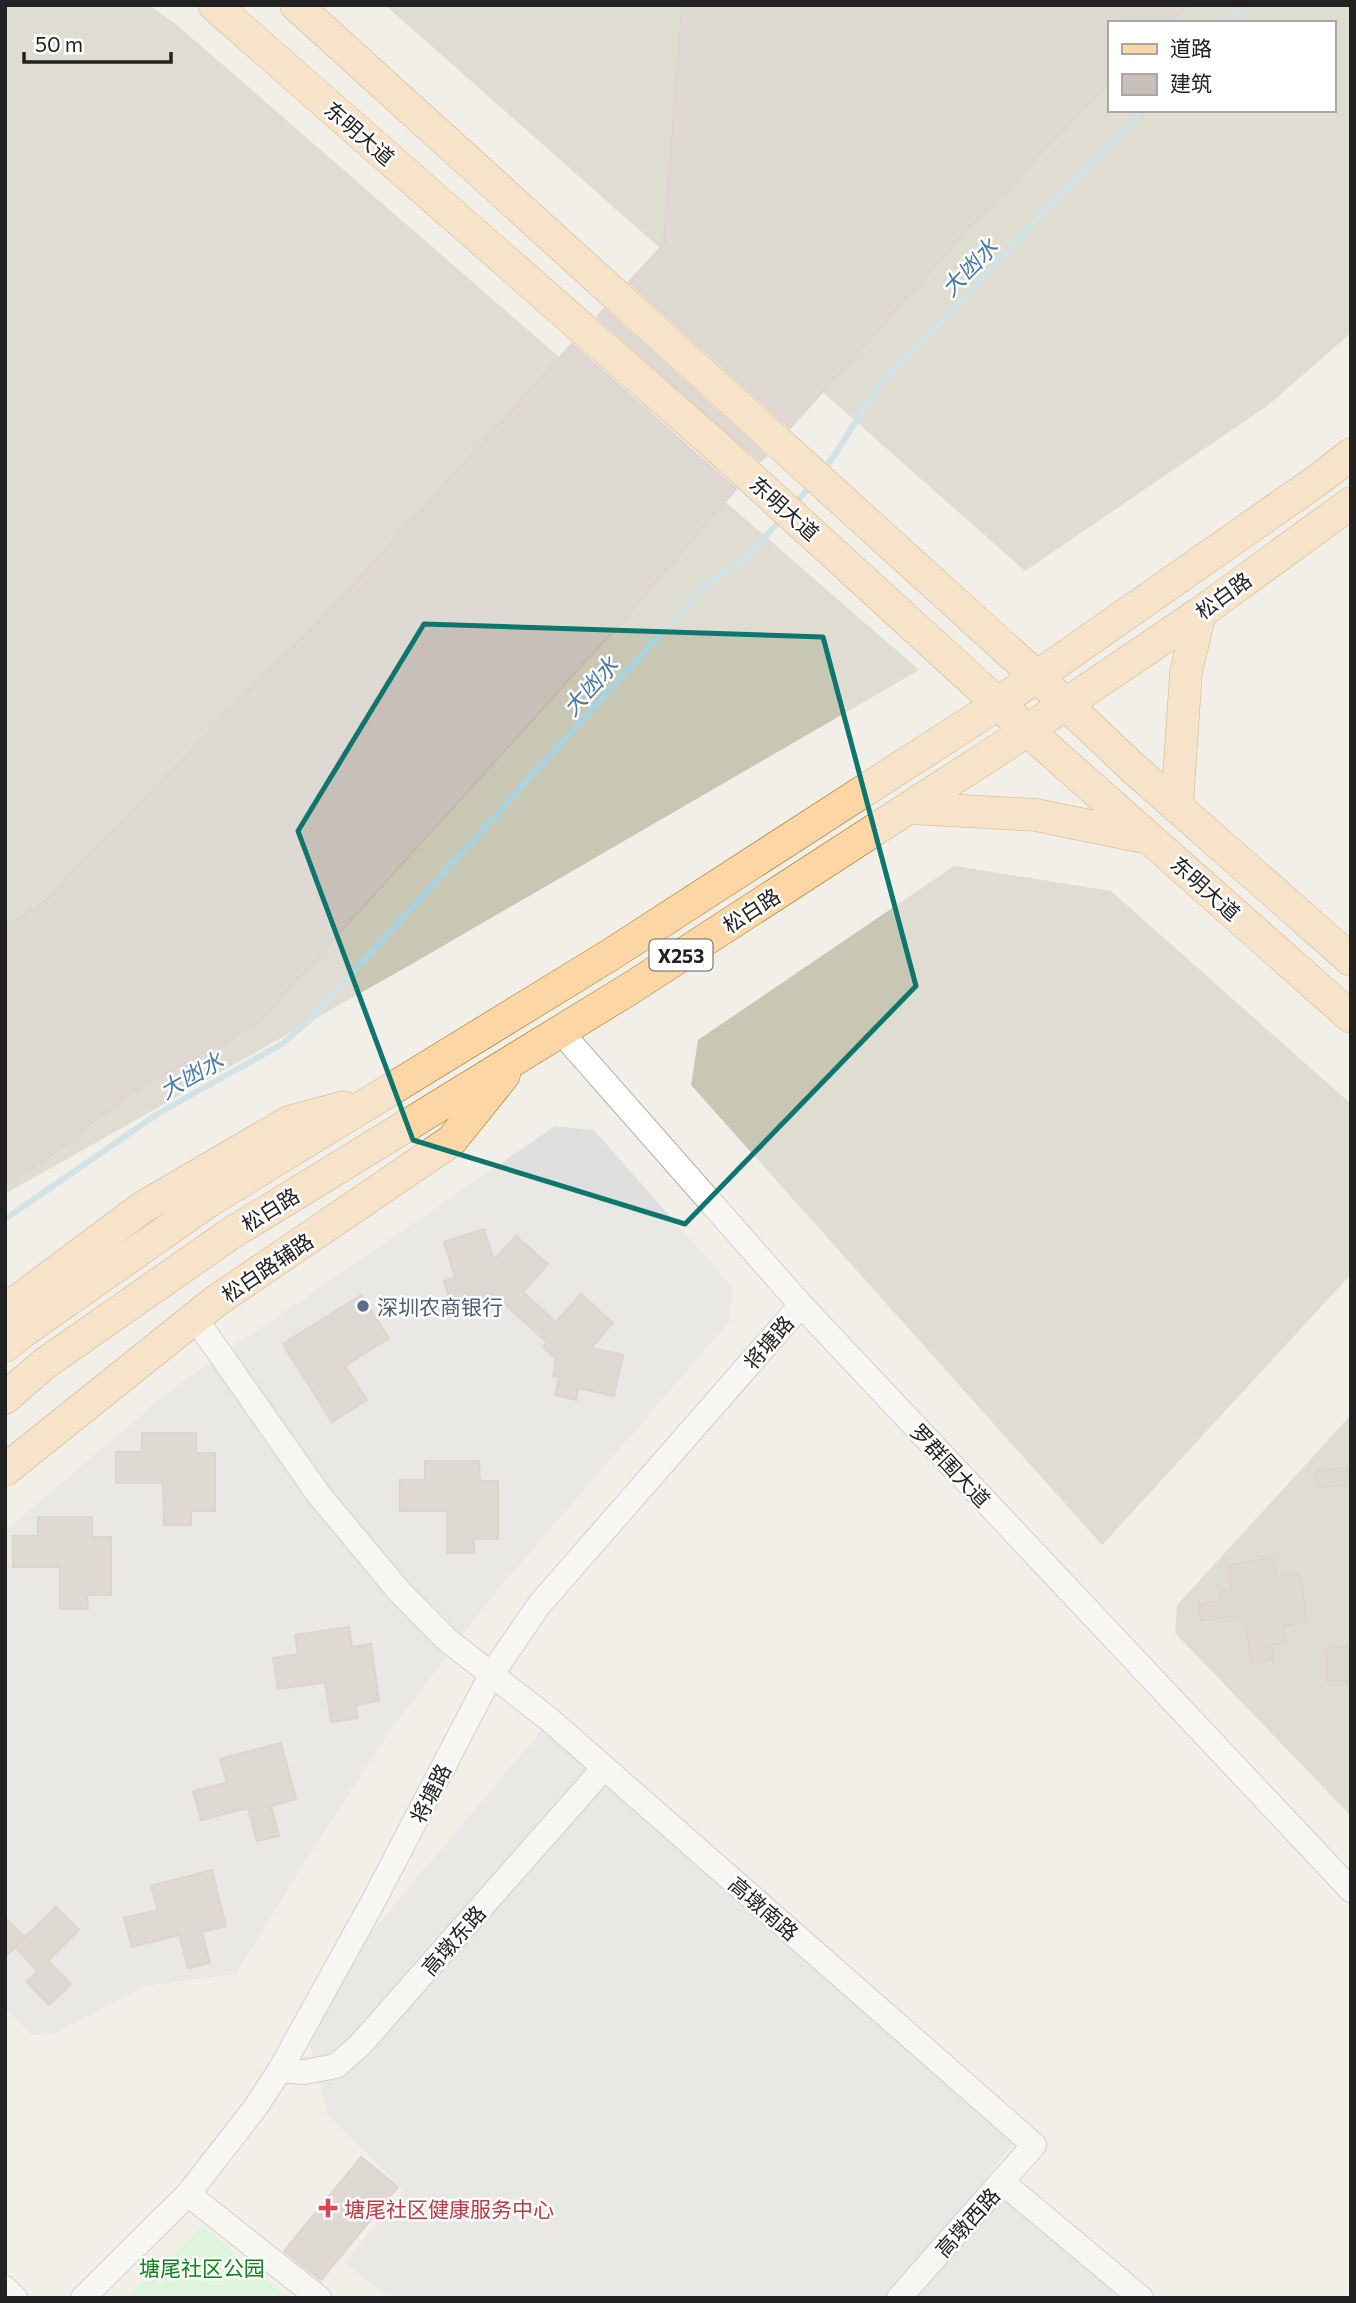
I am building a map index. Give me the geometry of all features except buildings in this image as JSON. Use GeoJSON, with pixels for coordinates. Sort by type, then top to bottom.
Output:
{"type":"FeatureCollection","features":[{"type":"Feature","properties":{"kind":"main road","name":"东明大道"},"geometry":{"type":"LineString","coordinates":[[214,5],[714,444],[1027,730],[1351,1017]]}},
{"type":"Feature","properties":{"kind":"main road","name":"东明大道"},"geometry":{"type":"LineString","coordinates":[[296,5],[1177,807],[1351,960]]}},
{"type":"Feature","properties":{"kind":"main road","name":"松白路"},"geometry":{"type":"LineString","coordinates":[[5,1346],[209,1201],[619,950],[998,703],[1351,454]]}},
{"type":"Feature","properties":{"kind":"main road","name":"松白路"},"geometry":{"type":"LineString","coordinates":[[5,1398],[44,1364],[230,1234],[631,988],[909,807],[1200,613],[1351,503]]}},
{"type":"Feature","properties":{"kind":"main road"},"geometry":{"type":"LineString","coordinates":[[1177,807],[1186,672],[1200,613]]}},
{"type":"Feature","properties":{"kind":"main road"},"geometry":{"type":"LineString","coordinates":[[909,807],[1036,815],[1149,838]]}},
{"type":"Feature","properties":{"kind":"main road","name":"松白路辅路"},"geometry":{"type":"LineString","coordinates":[[5,1470],[195,1318],[451,1141],[519,1056]]}},
{"type":"Feature","properties":{"kind":"main road"},"geometry":{"type":"LineString","coordinates":[[5,1310],[143,1207],[289,1122],[376,1099]]}},
{"type":"Feature","properties":{"kind":"street","name":"罗群围大道"},"geometry":{"type":"LineString","coordinates":[[560,1031],[801,1304],[1351,1890]]}},
{"type":"Feature","properties":{"kind":"street","name":"将塘路"},"geometry":{"type":"LineString","coordinates":[[82,2298],[187,2194],[255,2108],[280,2070],[374,1900],[491,1675],[539,1605],[801,1304]]}},
{"type":"Feature","properties":{"kind":"street","name":"高墩南路"},"geometry":{"type":"LineString","coordinates":[[195,1318],[319,1496],[399,1591],[446,1639],[550,1720],[1034,2145]]}},
{"type":"Feature","properties":{"kind":"street","name":"高墩东路"},"geometry":{"type":"LineString","coordinates":[[280,2070],[304,2072],[337,2066],[360,2045],[604,1768]]}},
{"type":"Feature","properties":{"kind":"street","name":"高墩西路"},"geometry":{"type":"LineString","coordinates":[[899,2298],[1034,2145]]}},
{"type":"Feature","properties":{"kind":"street"},"geometry":{"type":"LineString","coordinates":[[1002,2182],[1141,2298]]}},
{"type":"Feature","properties":{"kind":"street"},"geometry":{"type":"LineString","coordinates":[[187,2194],[319,2298]]}},
{"type":"Feature","properties":{"kind":"street"},"geometry":{"type":"LineString","coordinates":[[5,2288],[15,2298]]}},
{"type":"Feature","properties":{"kind":"highlighted area"},"geometry":{"type":"Polygon","coordinates":[[[424,624],[823,637],[916,986],[685,1224],[413,1140],[298,831],[424,624]]]}},
{"type":"Feature","properties":{"kind":"shaded area"},"geometry":{"type":"Polygon","coordinates":[[[5,5],[149,5],[177,25],[919,670],[410,965],[5,1194],[5,5]]]}},
{"type":"Feature","properties":{"kind":"shaded area"},"geometry":{"type":"Polygon","coordinates":[[[385,5],[1351,5],[1351,333],[1267,406],[1025,571],[385,5]]]}},
{"type":"Feature","properties":{"kind":"shaded area"},"geometry":{"type":"Polygon","coordinates":[[[954,866],[1111,891],[1351,1104],[1351,1274],[1102,1545],[691,1085],[698,1040],[954,866]]]}},
{"type":"Feature","properties":{"kind":"shaded area"},"geometry":{"type":"Polygon","coordinates":[[[555,1126],[594,1130],[733,1288],[729,1322],[489,1600],[387,1735],[236,1974],[145,1986],[53,2034],[33,2035],[5,2008],[5,1531],[172,1389],[555,1126]]]}},
{"type":"Feature","properties":{"kind":"shaded area"},"geometry":{"type":"Polygon","coordinates":[[[1351,1415],[1351,1816],[1175,1633],[1177,1605],[1351,1415]]]}},
{"type":"Feature","properties":{"kind":"shaded area"},"geometry":{"type":"Polygon","coordinates":[[[542,1730],[1015,2141],[986,2178],[1127,2298],[389,2298],[345,2262],[404,2190],[327,2114],[302,2014],[542,1730]]]}},
{"type":"Feature","properties":{"kind":"green space","name":"塘尾社区公园"},"geometry":{"type":"Polygon","coordinates":[[[202,2226],[288,2298],[127,2298],[202,2226]]]}},
{"type":"Feature","properties":{"kind":"waterway","name":"大凼水"},"geometry":{"type":"LineString","coordinates":[[1228,21],[1242,5]]}},
{"type":"Feature","properties":{"kind":"waterway","name":"大凼水"},"geometry":{"type":"LineString","coordinates":[[822,472],[873,393],[1140,112]]}},
{"type":"Feature","properties":{"kind":"waterway","name":"大凼水"},"geometry":{"type":"LineString","coordinates":[[795,504],[811,485]]}},
{"type":"Feature","properties":{"kind":"waterway","name":"大凼水"},"geometry":{"type":"LineString","coordinates":[[5,1219],[159,1113],[282,1044],[310,1020],[703,587],[747,557],[783,517]]}},
{"type":"Feature","properties":{"kind":"place","name":"深圳农商银行"},"geometry":{"type":"Point","coordinates":[363,1306]}},
{"type":"Feature","properties":{"kind":"place","name":"塘尾社区健康服务中心"},"geometry":{"type":"Point","coordinates":[328,2208]}}]}
